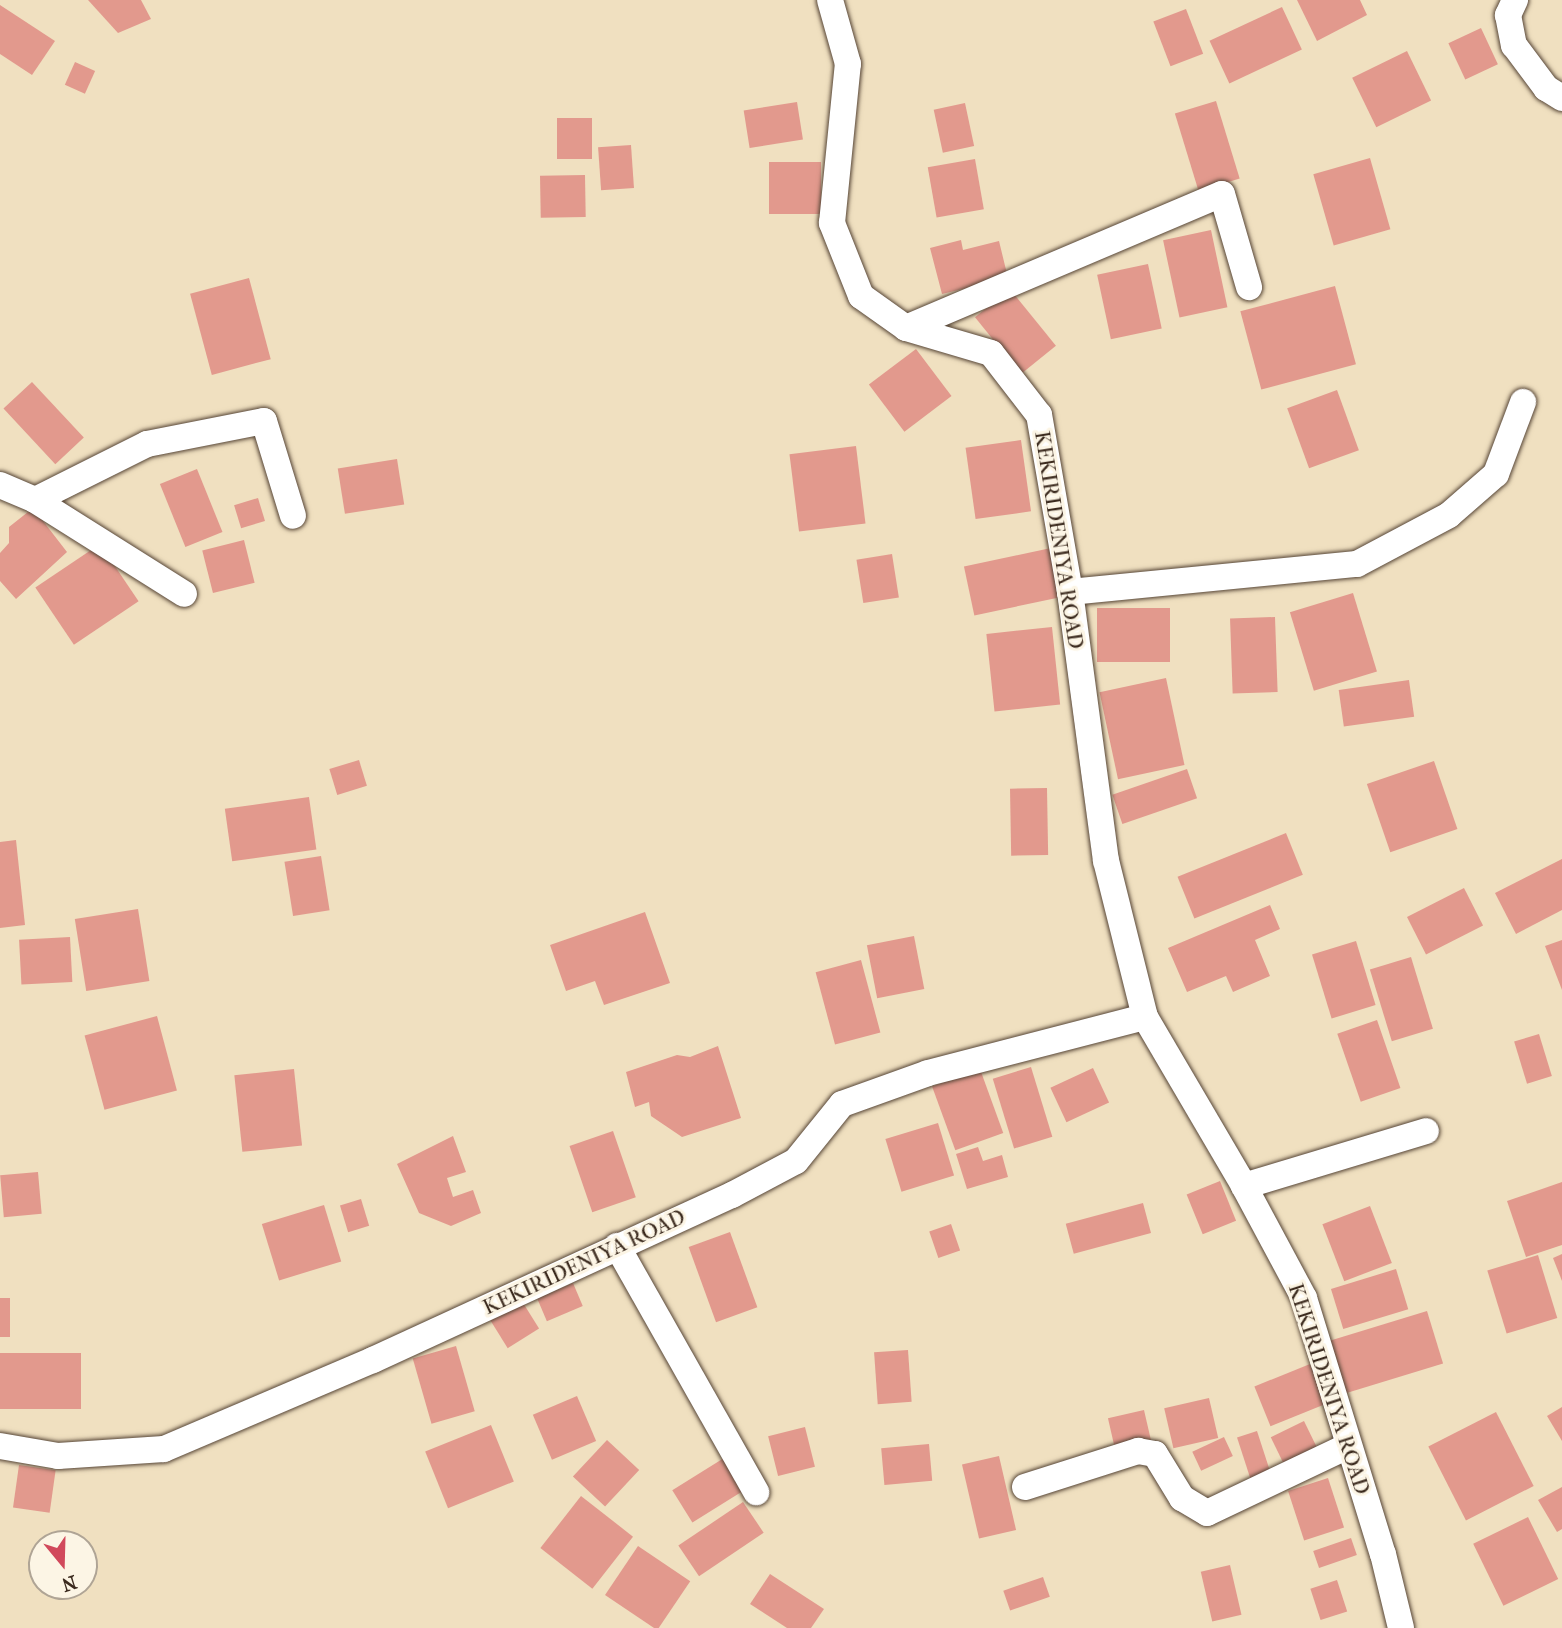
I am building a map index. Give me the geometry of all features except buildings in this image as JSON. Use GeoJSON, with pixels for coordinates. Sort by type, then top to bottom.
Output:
{"type":"FeatureCollection","features":[{"type":"Feature","properties":{"kind":"street","name":"KEKIRIDENIYA ROAD"},"geometry":{"type":"LineString","coordinates":[[830,0],[848,64],[832,223],[861,296],[906,328],[991,353],[1039,415],[1070,592],[1106,861],[1145,1017],[1244,1186],[1304,1298],[1384,1554],[1401,1628]]}},
{"type":"Feature","properties":{"kind":"street"},"geometry":{"type":"LineString","coordinates":[[1515,0],[1508,15],[1514,45],[1546,88],[1562,98]]}},
{"type":"Feature","properties":{"kind":"street"},"geometry":{"type":"LineString","coordinates":[[906,328],[1222,194],[1249,287]]}},
{"type":"Feature","properties":{"kind":"street"},"geometry":{"type":"LineString","coordinates":[[1070,592],[1357,564],[1449,515],[1496,474],[1523,402]]}},
{"type":"Feature","properties":{"kind":"street"},"geometry":{"type":"LineString","coordinates":[[35,500],[147,444],[264,421],[293,516]]}},
{"type":"Feature","properties":{"kind":"street"},"geometry":{"type":"LineString","coordinates":[[0,485],[35,500],[184,594]]}},
{"type":"Feature","properties":{"kind":"street","name":"KEKIRIDENIYA ROAD"},"geometry":{"type":"LineString","coordinates":[[0,1446],[58,1456],[164,1449],[373,1360],[732,1195],[796,1161],[842,1104],[928,1073],[1145,1017]]}},
{"type":"Feature","properties":{"kind":"street"},"geometry":{"type":"LineString","coordinates":[[1244,1186],[1426,1130]]}},
{"type":"Feature","properties":{"kind":"street"},"geometry":{"type":"LineString","coordinates":[[617,1246],[756,1492]]}},
{"type":"Feature","properties":{"kind":"street"},"geometry":{"type":"LineString","coordinates":[[1026,1487],[1138,1451],[1155,1454],[1182,1498],[1207,1513],[1349,1446]]}}]}
